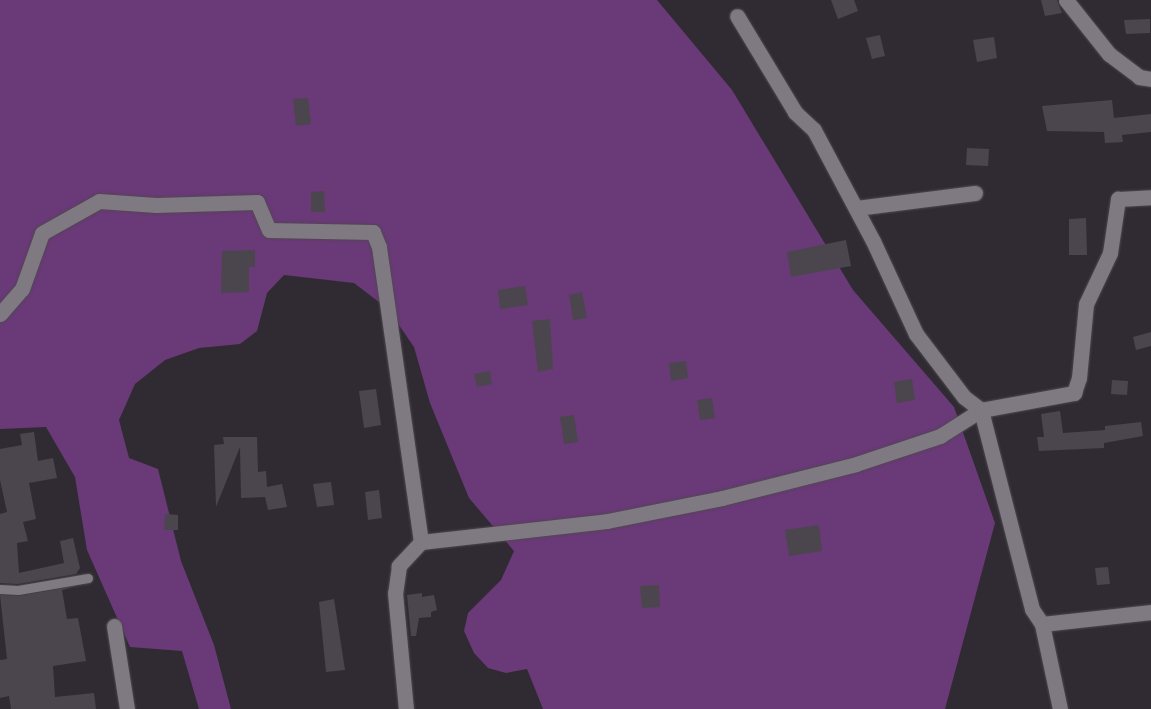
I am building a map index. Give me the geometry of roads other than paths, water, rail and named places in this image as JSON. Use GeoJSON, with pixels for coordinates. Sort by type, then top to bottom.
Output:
{"type":"FeatureCollection","features":[{"type":"Feature","properties":{"kind":"street"},"geometry":{"type":"LineString","coordinates":[[1066,0],[1109,54],[1139,77],[1151,79]]}},
{"type":"Feature","properties":{"kind":"street"},"geometry":{"type":"LineString","coordinates":[[737,16],[795,112],[814,130],[856,208],[916,334],[964,397],[981,410],[1032,609],[1042,624],[1060,709]]}},
{"type":"Feature","properties":{"kind":"street"},"geometry":{"type":"LineString","coordinates":[[856,208],[975,193]]}},
{"type":"Feature","properties":{"kind":"street"},"geometry":{"type":"LineString","coordinates":[[406,709],[395,593],[398,566],[421,542],[607,521],[722,498],[856,464],[940,436],[981,410],[1074,392],[1079,378],[1086,304],[1110,253],[1118,199],[1151,198]]}},
{"type":"Feature","properties":{"kind":"street"},"geometry":{"type":"LineString","coordinates":[[0,314],[22,289],[42,233],[99,201],[156,205],[257,202],[269,230],[373,232],[379,247],[421,542]]}},
{"type":"Feature","properties":{"kind":"street"},"geometry":{"type":"LineString","coordinates":[[1042,624],[1151,612]]}},
{"type":"Feature","properties":{"kind":"street"},"geometry":{"type":"LineString","coordinates":[[114,626],[127,709]]}},
{"type":"Feature","properties":{"kind":"lane"},"geometry":{"type":"LineString","coordinates":[[0,589],[18,590],[88,578]]}}]}
